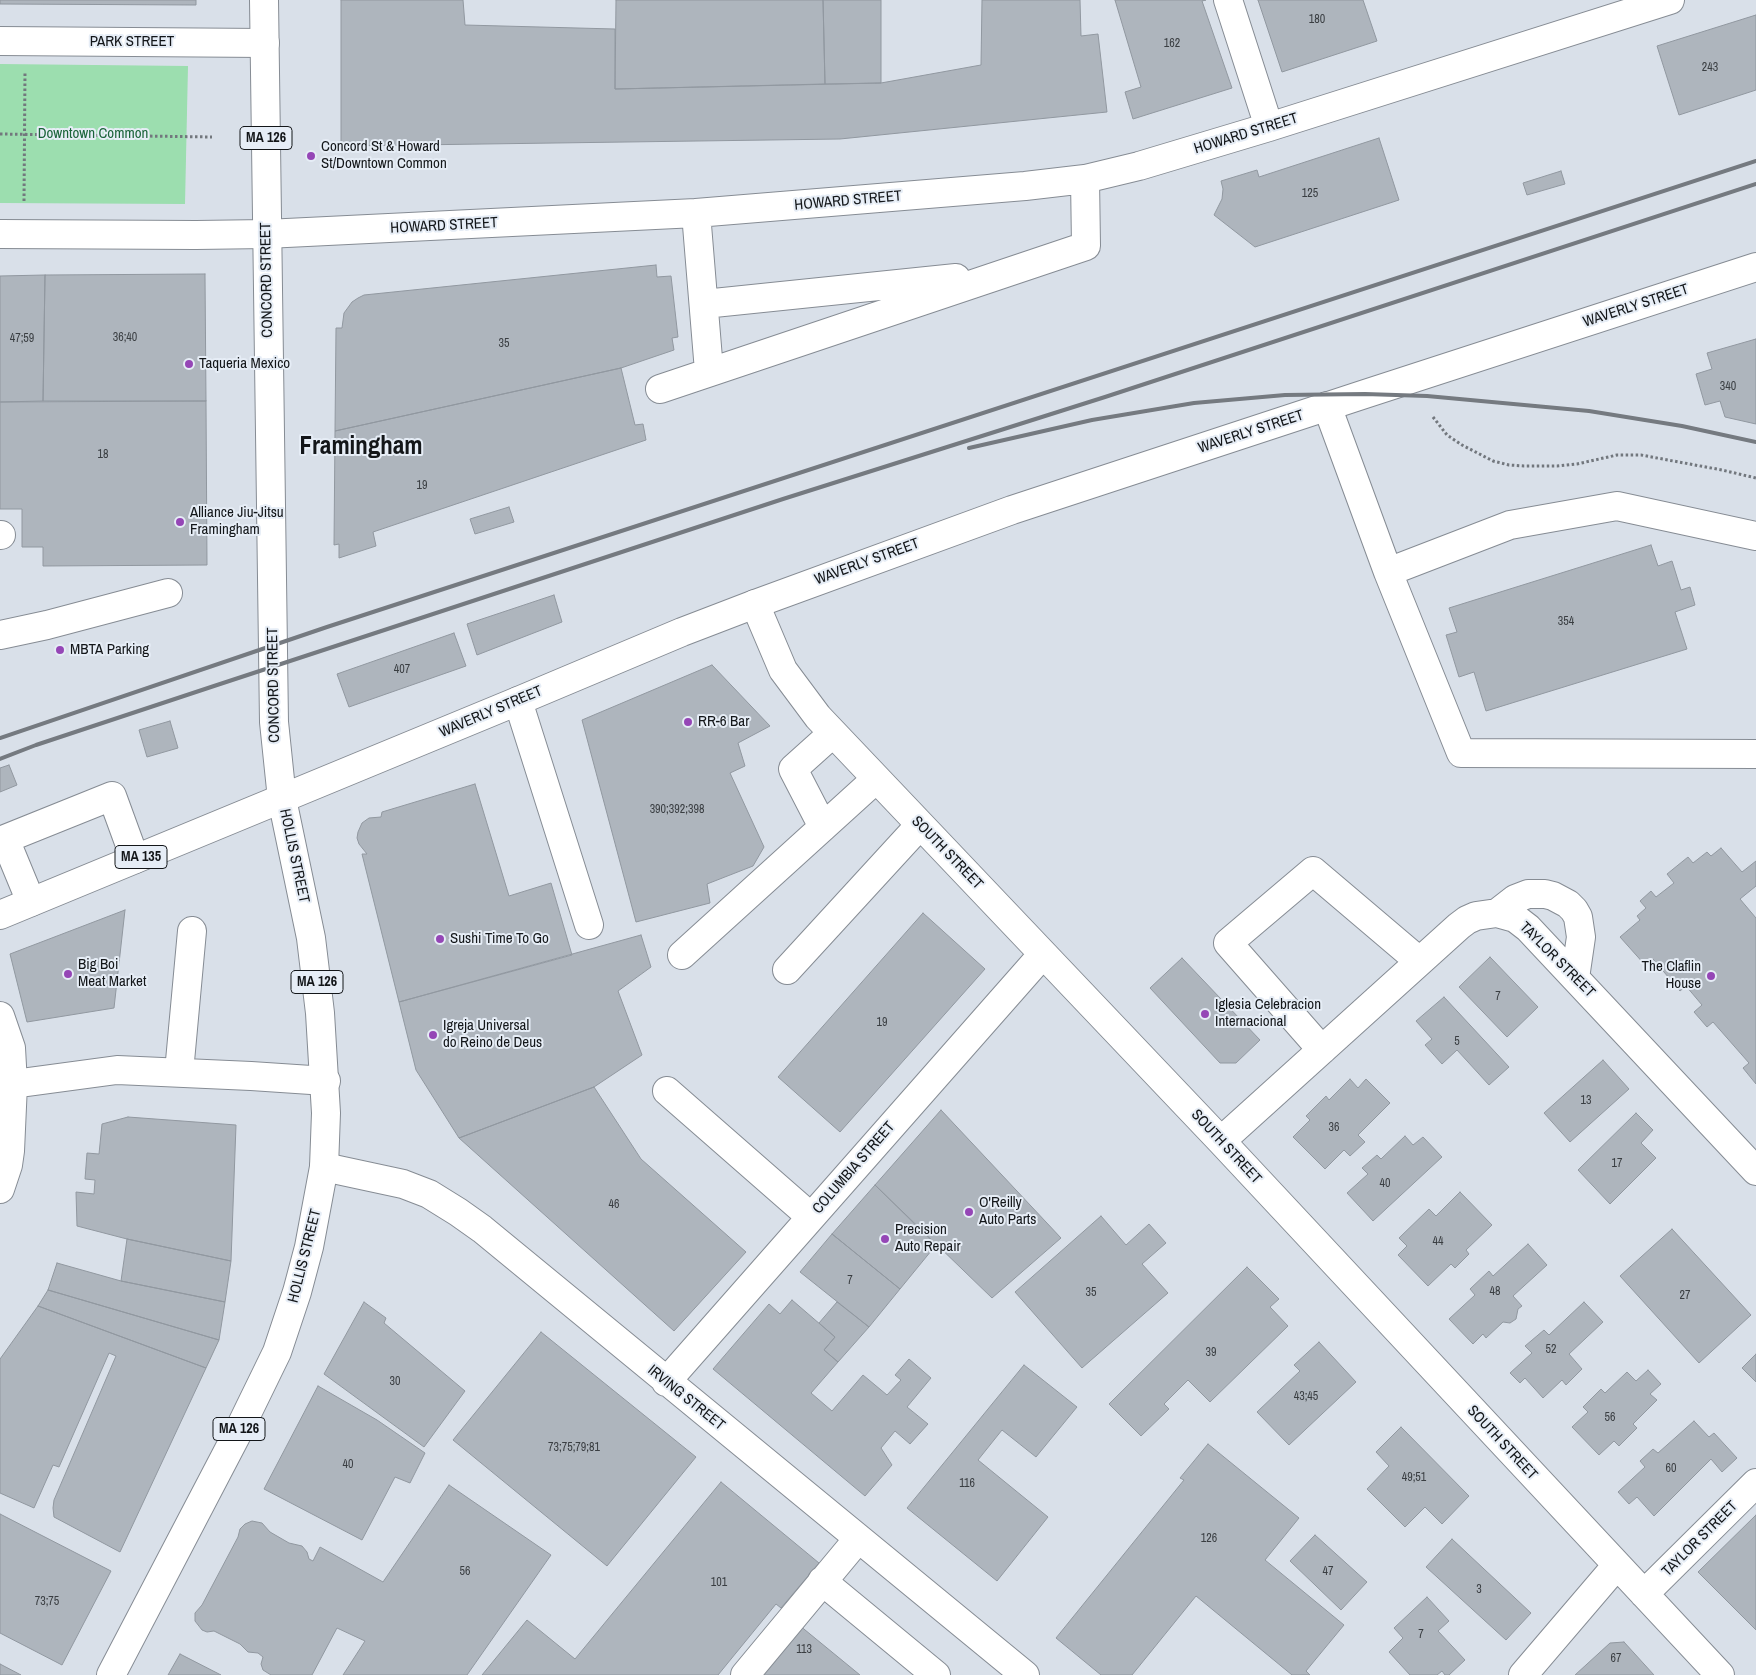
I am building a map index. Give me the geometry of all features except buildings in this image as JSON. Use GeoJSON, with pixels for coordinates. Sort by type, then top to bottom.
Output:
{"type":"FeatureCollection","features":[{"type":"Feature","properties":{"kind":"street","name":"CONCORD STREET"},"geometry":{"type":"LineString","coordinates":[[264,0],[274,722],[282,799]]}},
{"type":"Feature","properties":{"kind":"street"},"geometry":{"type":"LineString","coordinates":[[1228,0],[1269,127]]}},
{"type":"Feature","properties":{"kind":"street","name":"HOWARD STREET"},"geometry":{"type":"LineString","coordinates":[[0,234],[196,236],[266,234],[696,213],[1025,186],[1085,179],[1140,166],[1269,127],[1670,0]]}},
{"type":"Feature","properties":{"kind":"street","name":"PARK STREET"},"geometry":{"type":"LineString","coordinates":[[0,41],[265,43]]}},
{"type":"Feature","properties":{"kind":"street"},"geometry":{"type":"LineString","coordinates":[[660,389],[1086,246],[1085,179]]}},
{"type":"Feature","properties":{"kind":"street"},"geometry":{"type":"LineString","coordinates":[[696,213],[709,371]]}},
{"type":"Feature","properties":{"kind":"street","name":"WAVERLY STREET"},"geometry":{"type":"LineString","coordinates":[[0,915],[682,632],[755,604],[1004,513],[1756,267]]}},
{"type":"Feature","properties":{"kind":"street"},"geometry":{"type":"LineString","coordinates":[[704,304],[1009,272]]}},
{"type":"Feature","properties":{"kind":"street"},"geometry":{"type":"LineString","coordinates":[[1327,406],[1388,572],[1461,753],[1756,754]]}},
{"type":"Feature","properties":{"kind":"street"},"geometry":{"type":"LineString","coordinates":[[1388,572],[1510,525],[1617,506],[1756,536]]}},
{"type":"Feature","properties":{"kind":"street"},"geometry":{"type":"LineString","coordinates":[[0,635],[168,593]]}},
{"type":"Feature","properties":{"kind":"street","name":"SOUTH STREET"},"geometry":{"type":"LineString","coordinates":[[755,604],[783,670],[807,705],[832,734],[1221,1141],[1616,1566],[1720,1675]]}},
{"type":"Feature","properties":{"kind":"street"},"geometry":{"type":"LineString","coordinates":[[518,701],[588,925]]}},
{"type":"Feature","properties":{"kind":"street"},"geometry":{"type":"LineString","coordinates":[[823,827],[793,769],[832,734]]}},
{"type":"Feature","properties":{"kind":"street"},"geometry":{"type":"LineString","coordinates":[[682,955],[876,779]]}},
{"type":"Feature","properties":{"kind":"street"},"geometry":{"type":"LineString","coordinates":[[31,902],[6,839],[112,796],[135,859]]}},
{"type":"Feature","properties":{"kind":"street","name":"HOLLIS STREET"},"geometry":{"type":"LineString","coordinates":[[111,1675],[237,1434],[277,1352],[297,1292],[309,1247],[324,1167],[326,1081],[311,938],[282,799]]}},
{"type":"Feature","properties":{"kind":"street"},"geometry":{"type":"LineString","coordinates":[[787,970],[920,825]]}},
{"type":"Feature","properties":{"kind":"street"},"geometry":{"type":"LineString","coordinates":[[1322,1050],[1228,943],[1313,871],[1419,961]]}},
{"type":"Feature","properties":{"kind":"street"},"geometry":{"type":"LineString","coordinates":[[1221,1141],[1419,961],[1467,920],[1487,913],[1497,913],[1515,899],[1528,894],[1553,896],[1568,904],[1578,917],[1581,937],[1575,978]]}},
{"type":"Feature","properties":{"kind":"street","name":"TAYLOR STREET"},"geometry":{"type":"LineString","coordinates":[[1497,913],[1515,918],[1528,928],[1756,1171]]}},
{"type":"Feature","properties":{"kind":"street"},"geometry":{"type":"LineString","coordinates":[[179,1072],[192,931]]}},
{"type":"Feature","properties":{"kind":"street","name":"COLUMBIA STREET"},"geometry":{"type":"LineString","coordinates":[[666,1382],[1043,954]]}},
{"type":"Feature","properties":{"kind":"street"},"geometry":{"type":"LineString","coordinates":[[0,1016],[10,1048],[13,1084],[5,1151],[8,1165],[0,1189]]}},
{"type":"Feature","properties":{"kind":"street"},"geometry":{"type":"LineString","coordinates":[[13,1084],[117,1070],[326,1081]]}},
{"type":"Feature","properties":{"kind":"street"},"geometry":{"type":"LineString","coordinates":[[667,1091],[811,1217]]}},
{"type":"Feature","properties":{"kind":"street","name":"IRVING STREET"},"geometry":{"type":"LineString","coordinates":[[324,1167],[403,1184],[429,1194],[482,1229],[1025,1675]]}},
{"type":"Feature","properties":{"kind":"street","name":"TAYLOR STREET"},"geometry":{"type":"LineString","coordinates":[[1644,1594],[1756,1483]]}},
{"type":"Feature","properties":{"kind":"street"},"geometry":{"type":"LineString","coordinates":[[745,1675],[858,1539]]}},
{"type":"Feature","properties":{"kind":"street"},"geometry":{"type":"LineString","coordinates":[[1523,1675],[1616,1566]]}},
{"type":"Feature","properties":{"kind":"street"},"geometry":{"type":"LineString","coordinates":[[822,1581],[936,1675]]}},
{"type":"Feature","properties":{"kind":"path"},"geometry":{"type":"LineString","coordinates":[[24,202],[26,64]]}},
{"type":"Feature","properties":{"kind":"path"},"geometry":{"type":"LineString","coordinates":[[0,134],[212,136]]}},
{"type":"Feature","properties":{"kind":"path"},"geometry":{"type":"LineString","coordinates":[[1433,417],[1447,435],[1462,446],[1494,461],[1508,465],[1557,466],[1617,456],[1641,455],[1756,478]]}},
{"type":"Feature","properties":{"kind":"green space","name":"Downtown Common"},"geometry":{"type":"Polygon","coordinates":[[[0,64],[188,66],[185,204],[0,203],[0,64]]]}},
{"type":"Feature","properties":{"kind":"railway"},"geometry":{"type":"LineString","coordinates":[[0,738],[327,627],[1756,161]]}},
{"type":"Feature","properties":{"kind":"railway"},"geometry":{"type":"LineString","coordinates":[[0,759],[36,745],[783,499],[1105,397],[1756,184]]}},
{"type":"Feature","properties":{"kind":"railway"},"geometry":{"type":"LineString","coordinates":[[969,448],[1092,420],[1194,403],[1285,395],[1365,394],[1427,396],[1589,411],[1682,426],[1756,442]]}},
{"type":"Feature","properties":{"kind":"place","name":"Concord St & Howard St/Downtown Common"},"geometry":{"type":"Point","coordinates":[311,156]}},
{"type":"Feature","properties":{"kind":"place","name":"Taqueria Mexico"},"geometry":{"type":"Point","coordinates":[189,364]}},
{"type":"Feature","properties":{"kind":"place","name":"Alliance Jiu-Jitsu Framingham"},"geometry":{"type":"Point","coordinates":[180,522]}},
{"type":"Feature","properties":{"kind":"place","name":"MBTA Parking"},"geometry":{"type":"Point","coordinates":[60,650]}},
{"type":"Feature","properties":{"kind":"place","name":"RR-6 Bar"},"geometry":{"type":"Point","coordinates":[688,722]}},
{"type":"Feature","properties":{"kind":"place","name":"Sushi Time To Go"},"geometry":{"type":"Point","coordinates":[440,939]}},
{"type":"Feature","properties":{"kind":"place","name":"Big Boi Meat Market"},"geometry":{"type":"Point","coordinates":[68,974]}},
{"type":"Feature","properties":{"kind":"place","name":"The Claflin House"},"geometry":{"type":"Point","coordinates":[1711,976]}},
{"type":"Feature","properties":{"kind":"place","name":"Iglesia Celebracion Internacional"},"geometry":{"type":"Point","coordinates":[1205,1014]}},
{"type":"Feature","properties":{"kind":"place","name":"Igreja Universal do Reino de Deus"},"geometry":{"type":"Point","coordinates":[433,1035]}},
{"type":"Feature","properties":{"kind":"place","name":"O'Reilly Auto Parts"},"geometry":{"type":"Point","coordinates":[969,1212]}},
{"type":"Feature","properties":{"kind":"place","name":"Precision Auto Repair"},"geometry":{"type":"Point","coordinates":[885,1239]}},
{"type":"Feature","properties":{"kind":"district","name":"Framingham"},"geometry":{"type":"Point","coordinates":[361,447]}}]}
